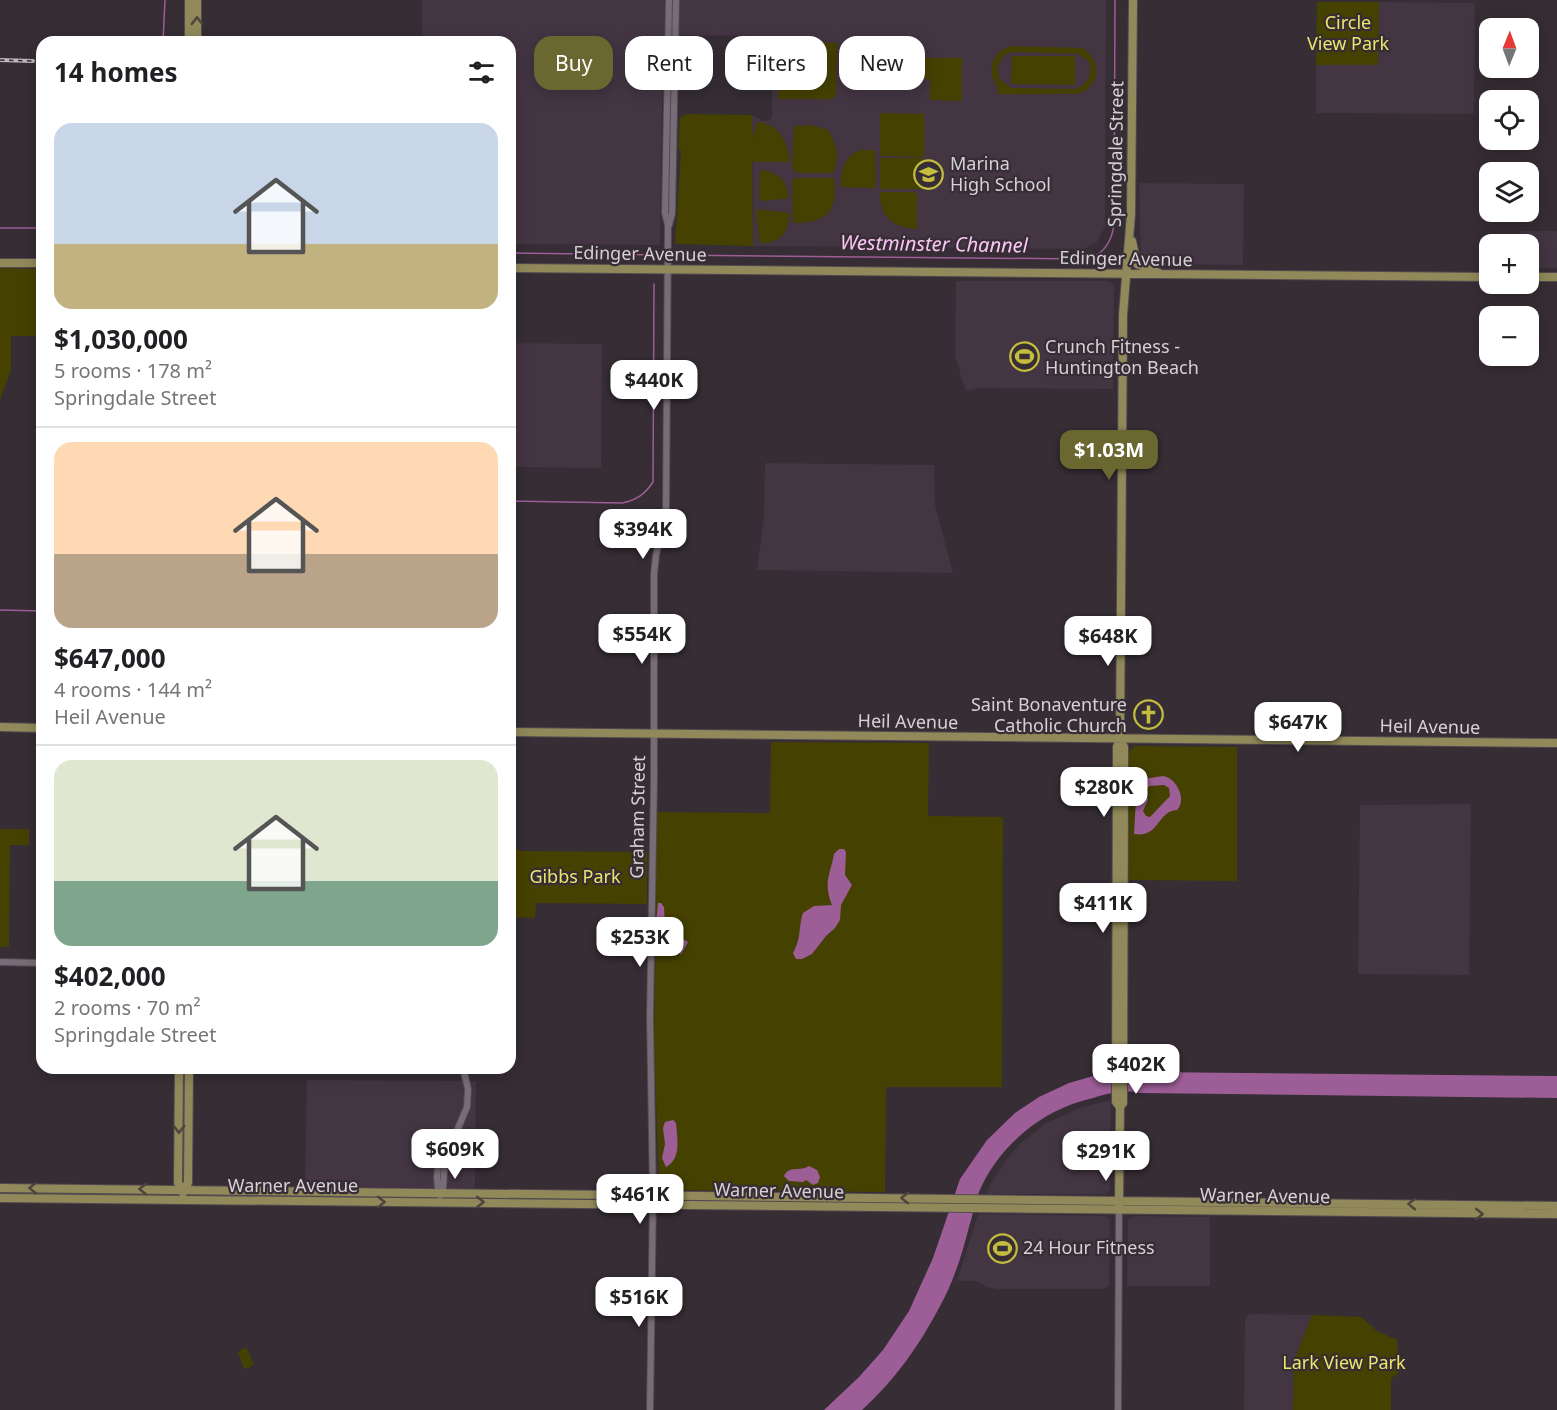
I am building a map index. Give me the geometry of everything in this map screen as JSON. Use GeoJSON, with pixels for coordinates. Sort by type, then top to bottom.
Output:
{"type":"FeatureCollection","features":[{"type":"Feature","properties":{"kind":"main road"},"geometry":{"type":"LineString","coordinates":[[189,0],[189,36]]}},
{"type":"Feature","properties":{"kind":"main road"},"geometry":{"type":"LineString","coordinates":[[197,0],[197,36]]}},
{"type":"Feature","properties":{"kind":"main road","name":"Springdale Street"},"geometry":{"type":"LineString","coordinates":[[1119,1206],[1120,1107],[1116,1102],[1119,1073],[1117,747],[1120,739],[1123,315],[1130,233],[1133,0]]}},
{"type":"Feature","properties":{"kind":"main road"},"geometry":{"type":"LineString","coordinates":[[1130,233],[1137,264],[1163,274]]}},
{"type":"Feature","properties":{"kind":"main road"},"geometry":{"type":"LineString","coordinates":[[0,263],[36,263]]}},
{"type":"Feature","properties":{"kind":"main road","name":"Edinger Avenue"},"geometry":{"type":"LineString","coordinates":[[516,268],[668,266],[1125,274],[1479,277]]}},
{"type":"Feature","properties":{"kind":"main road"},"geometry":{"type":"LineString","coordinates":[[1539,277],[1557,277]]}},
{"type":"Feature","properties":{"kind":"main road"},"geometry":{"type":"LineString","coordinates":[[0,727],[36,728]]}},
{"type":"Feature","properties":{"kind":"main road","name":"Heil Avenue"},"geometry":{"type":"LineString","coordinates":[[516,732],[1557,743]]}},
{"type":"Feature","properties":{"kind":"main road"},"geometry":{"type":"LineString","coordinates":[[179,1074],[178,1183],[184,1190]]}},
{"type":"Feature","properties":{"kind":"main road"},"geometry":{"type":"LineString","coordinates":[[183,1201],[184,1190],[188,1182],[189,1074]]}},
{"type":"Feature","properties":{"kind":"main road"},"geometry":{"type":"LineString","coordinates":[[179,1107],[189,1107]]}},
{"type":"Feature","properties":{"kind":"main road","name":"Warner Avenue"},"geometry":{"type":"LineString","coordinates":[[0,1188],[184,1190],[652,1204],[950,1203],[977,1199],[1020,1204]]}},
{"type":"Feature","properties":{"kind":"main road","name":"Warner Avenue"},"geometry":{"type":"LineString","coordinates":[[0,1198],[183,1201],[652,1195],[950,1203],[974,1208],[1020,1204],[1119,1206],[1171,1210],[1557,1214]]}},
{"type":"Feature","properties":{"kind":"main road"},"geometry":{"type":"LineString","coordinates":[[974,1208],[994,1203],[994,1200]]}},
{"type":"Feature","properties":{"kind":"main road"},"geometry":{"type":"LineString","coordinates":[[1171,1210],[1172,1206],[1192,1206],[1202,1202]]}},
{"type":"Feature","properties":{"kind":"main road","name":"Warner Avenue"},"geometry":{"type":"LineString","coordinates":[[1119,1206],[1202,1202],[1557,1206]]}},
{"type":"Feature","properties":{"kind":"street","name":"Graham Street"},"geometry":{"type":"LineString","coordinates":[[651,1410],[650,1051],[654,574],[666,512],[668,225],[665,213],[669,0]]}},
{"type":"Feature","properties":{"kind":"street","name":"Graham Street"},"geometry":{"type":"LineString","coordinates":[[668,225],[672,214],[676,0]]}},
{"type":"Feature","properties":{"kind":"street"},"geometry":{"type":"LineString","coordinates":[[0,962],[36,963]]}},
{"type":"Feature","properties":{"kind":"street"},"geometry":{"type":"LineString","coordinates":[[440,1197],[443,1189],[445,1159],[467,1107],[468,1089],[464,1074]]}},
{"type":"Feature","properties":{"kind":"street","name":"Springdale Street"},"geometry":{"type":"LineString","coordinates":[[1118,1410],[1119,1206]]}},
{"type":"Feature","properties":{"kind":"shaded area"},"geometry":{"type":"Polygon","coordinates":[[[422,0],[1106,0],[1105,227],[1097,242],[1084,249],[753,246],[752,115],[763,121],[768,121],[772,117],[772,90],[827,90],[827,36],[625,36],[625,90],[662,90],[660,245],[516,244],[516,36],[422,36],[422,0]]]}},
{"type":"Feature","properties":{"kind":"shaded area"},"geometry":{"type":"Polygon","coordinates":[[[1379,2],[1475,3],[1474,114],[1316,113],[1316,65],[1378,65],[1379,2]]]}},
{"type":"Feature","properties":{"kind":"shaded area"},"geometry":{"type":"Polygon","coordinates":[[[1139,183],[1244,184],[1243,265],[1141,263],[1139,183]]]}},
{"type":"Feature","properties":{"kind":"shaded area"},"geometry":{"type":"Polygon","coordinates":[[[1519,231],[1557,231],[1557,268],[1539,268],[1539,234],[1519,234],[1519,231]]]}},
{"type":"Feature","properties":{"kind":"shaded area"},"geometry":{"type":"Polygon","coordinates":[[[956,281],[1108,281],[1112,283],[1114,286],[1113,389],[978,388],[966,391],[955,357],[956,281]]]}},
{"type":"Feature","properties":{"kind":"shaded area"},"geometry":{"type":"Polygon","coordinates":[[[516,343],[602,344],[601,468],[516,467],[516,343]]]}},
{"type":"Feature","properties":{"kind":"shaded area"},"geometry":{"type":"Polygon","coordinates":[[[765,463],[934,465],[935,505],[953,573],[757,570],[764,516],[765,463]]]}},
{"type":"Feature","properties":{"kind":"shaded area"},"geometry":{"type":"Polygon","coordinates":[[[1163,776],[1176,785],[1181,795],[1180,806],[1177,810],[1170,811],[1154,828],[1142,834],[1134,834],[1137,780],[1163,776]],[[1164,785],[1149,786],[1146,790],[1148,800],[1143,811],[1146,816],[1150,817],[1170,796],[1169,788],[1164,785]]]}},
{"type":"Feature","properties":{"kind":"shaded area"},"geometry":{"type":"Polygon","coordinates":[[[1471,804],[1469,975],[1358,974],[1360,805],[1471,804]]]}},
{"type":"Feature","properties":{"kind":"shaded area"},"geometry":{"type":"Polygon","coordinates":[[[839,849],[844,849],[846,852],[845,875],[852,885],[841,905],[840,920],[812,954],[796,959],[793,953],[798,942],[803,913],[814,906],[832,905],[828,879],[834,854],[839,849]]]}},
{"type":"Feature","properties":{"kind":"shaded area"},"geometry":{"type":"Polygon","coordinates":[[[658,903],[664,907],[665,926],[678,930],[683,939],[688,942],[681,955],[678,950],[676,933],[667,934],[664,941],[657,937],[660,930],[656,924],[658,903]]]}},
{"type":"Feature","properties":{"kind":"shaded area"},"geometry":{"type":"Polygon","coordinates":[[[1142,1072],[1557,1076],[1557,1098],[1125,1091],[1103,1095],[1066,1107],[1050,1114],[1020,1135],[996,1162],[977,1196],[949,1289],[923,1336],[895,1375],[862,1410],[824,1410],[859,1377],[883,1350],[909,1311],[933,1258],[960,1179],[987,1140],[1015,1113],[1039,1097],[1069,1083],[1100,1074],[1142,1072]]]}},
{"type":"Feature","properties":{"kind":"shaded area"},"geometry":{"type":"Polygon","coordinates":[[[307,1080],[476,1081],[475,1189],[307,1186],[305,1181],[307,1080]]]}},
{"type":"Feature","properties":{"kind":"shaded area"},"geometry":{"type":"Polygon","coordinates":[[[1111,1100],[1110,1190],[1105,1194],[986,1194],[1008,1157],[1022,1142],[1045,1124],[1079,1108],[1111,1100]]]}},
{"type":"Feature","properties":{"kind":"shaded area"},"geometry":{"type":"Polygon","coordinates":[[[673,1120],[676,1123],[677,1147],[674,1158],[666,1167],[662,1158],[665,1144],[663,1128],[665,1122],[673,1120]]]}},
{"type":"Feature","properties":{"kind":"shaded area"},"geometry":{"type":"Polygon","coordinates":[[[809,1166],[817,1170],[820,1177],[818,1183],[813,1185],[806,1180],[803,1182],[789,1181],[784,1176],[789,1171],[809,1166]]]}},
{"type":"Feature","properties":{"kind":"shaded area"},"geometry":{"type":"Polygon","coordinates":[[[978,1214],[1106,1216],[1110,1220],[1109,1286],[1103,1289],[997,1289],[976,1281],[957,1281],[978,1214]]]}},
{"type":"Feature","properties":{"kind":"shaded area"},"geometry":{"type":"Polygon","coordinates":[[[1133,1216],[1210,1217],[1210,1286],[1127,1286],[1128,1220],[1133,1216]]]}},
{"type":"Feature","properties":{"kind":"shaded area","name":"Lark View Park"},"geometry":{"type":"Polygon","coordinates":[[[1250,1314],[1312,1315],[1294,1361],[1293,1410],[1244,1410],[1245,1318],[1250,1314]]]}},
{"type":"Feature","properties":{"kind":"green space","name":"Circle View Park"},"geometry":{"type":"Polygon","coordinates":[[[1317,2],[1379,2],[1378,65],[1316,65],[1317,2]]]}},
{"type":"Feature","properties":{"kind":"green space"},"geometry":{"type":"Polygon","coordinates":[[[827,43],[837,43],[836,95],[832,99],[778,99],[778,90],[827,90],[827,43]]]}},
{"type":"Feature","properties":{"kind":"green space"},"geometry":{"type":"Polygon","coordinates":[[[1011,46],[1082,48],[1089,53],[1096,66],[1094,80],[1085,91],[1077,94],[997,94],[998,88],[992,76],[992,69],[995,58],[1011,46]],[[1012,52],[1003,56],[997,68],[999,79],[1011,88],[1076,89],[1086,82],[1090,75],[1089,62],[1079,54],[1012,52]]]}},
{"type":"Feature","properties":{"kind":"green space"},"geometry":{"type":"Polygon","coordinates":[[[1012,56],[1075,56],[1075,85],[1011,84],[1012,56]]]}},
{"type":"Feature","properties":{"kind":"green space"},"geometry":{"type":"Polygon","coordinates":[[[925,58],[962,58],[962,101],[930,100],[930,79],[925,79],[925,58]]]}},
{"type":"Feature","properties":{"kind":"green space"},"geometry":{"type":"Polygon","coordinates":[[[880,113],[924,114],[924,157],[880,156],[880,113]]]}},
{"type":"Feature","properties":{"kind":"green space"},"geometry":{"type":"Polygon","coordinates":[[[686,114],[752,115],[752,139],[757,122],[771,126],[785,141],[790,162],[752,162],[753,246],[675,244],[681,151],[678,149],[680,118],[686,114]]]}},
{"type":"Feature","properties":{"kind":"green space"},"geometry":{"type":"Polygon","coordinates":[[[811,125],[828,130],[834,141],[837,157],[833,173],[797,173],[792,168],[794,126],[811,125]]]}},
{"type":"Feature","properties":{"kind":"green space"},"geometry":{"type":"Polygon","coordinates":[[[861,150],[875,150],[876,186],[874,188],[841,187],[844,164],[850,156],[861,150]]]}},
{"type":"Feature","properties":{"kind":"green space"},"geometry":{"type":"Polygon","coordinates":[[[880,158],[923,158],[923,189],[880,189],[880,158]]]}},
{"type":"Feature","properties":{"kind":"green space"},"geometry":{"type":"Polygon","coordinates":[[[760,170],[777,175],[784,182],[789,198],[764,201],[759,199],[760,170]]]}},
{"type":"Feature","properties":{"kind":"green space"},"geometry":{"type":"Polygon","coordinates":[[[795,178],[834,178],[835,190],[832,207],[822,218],[793,223],[792,181],[795,178]]]}},
{"type":"Feature","properties":{"kind":"green space"},"geometry":{"type":"Polygon","coordinates":[[[880,192],[914,192],[917,195],[917,229],[901,226],[889,219],[882,208],[880,192]]]}},
{"type":"Feature","properties":{"kind":"green space"},"geometry":{"type":"Polygon","coordinates":[[[759,209],[790,213],[785,231],[778,239],[760,243],[756,214],[759,209]]]}},
{"type":"Feature","properties":{"kind":"green space"},"geometry":{"type":"Polygon","coordinates":[[[0,268],[36,269],[36,336],[11,336],[11,370],[0,400],[0,268]]]}},
{"type":"Feature","properties":{"kind":"green space"},"geometry":{"type":"Polygon","coordinates":[[[771,742],[929,743],[928,816],[1003,817],[1002,1087],[886,1087],[885,1192],[665,1190],[660,1186],[654,1046],[657,812],[770,813],[771,742]]]}},
{"type":"Feature","properties":{"kind":"green space"},"geometry":{"type":"Polygon","coordinates":[[[1134,746],[1237,747],[1237,881],[1129,880],[1129,752],[1134,746]]]}},
{"type":"Feature","properties":{"kind":"green space"},"geometry":{"type":"Polygon","coordinates":[[[0,829],[29,829],[29,845],[10,845],[9,947],[0,947],[0,829]]]}},
{"type":"Feature","properties":{"kind":"green space","name":"Gibbs Park"},"geometry":{"type":"Polygon","coordinates":[[[516,849],[520,851],[647,852],[647,904],[536,903],[535,918],[516,917],[516,849]]]}},
{"type":"Feature","properties":{"kind":"green space","name":"Lark View Park"},"geometry":{"type":"Polygon","coordinates":[[[1312,1315],[1361,1317],[1377,1331],[1397,1340],[1399,1372],[1391,1379],[1391,1410],[1293,1410],[1294,1361],[1312,1315]]]}},
{"type":"Feature","properties":{"kind":"green space"},"geometry":{"type":"Polygon","coordinates":[[[246,1347],[254,1364],[247,1369],[244,1368],[238,1352],[246,1347]]]}},
{"type":"Feature","properties":{"kind":"waterway"},"geometry":{"type":"LineString","coordinates":[[163,36],[165,0]]}},
{"type":"Feature","properties":{"kind":"waterway","name":"Westminster Channel"},"geometry":{"type":"LineString","coordinates":[[670,255],[1081,259],[1095,256],[1108,244],[1114,225],[1115,0]]}},
{"type":"Feature","properties":{"kind":"waterway"},"geometry":{"type":"LineString","coordinates":[[0,228],[36,228]]}},
{"type":"Feature","properties":{"kind":"waterway","name":"Westminster Channel"},"geometry":{"type":"LineString","coordinates":[[516,253],[665,255]]}},
{"type":"Feature","properties":{"kind":"waterway"},"geometry":{"type":"LineString","coordinates":[[516,501],[622,503],[640,496],[653,482],[654,284]]}},
{"type":"Feature","properties":{"kind":"waterway"},"geometry":{"type":"LineString","coordinates":[[0,610],[36,611]]}},
{"type":"Feature","properties":{"kind":"railway"},"geometry":{"type":"LineString","coordinates":[[0,60],[33,61]]}},
{"type":"Feature","properties":{"kind":"place","name":"Marina High School"},"geometry":{"type":"Point","coordinates":[929,174]}},
{"type":"Feature","properties":{"kind":"place","name":"Crunch Fitness - Huntington Beach"},"geometry":{"type":"Point","coordinates":[1024,357]}},
{"type":"Feature","properties":{"kind":"place","name":"Saint Bonaventure Catholic Church"},"geometry":{"type":"Point","coordinates":[1148,715]}},
{"type":"Feature","properties":{"kind":"place","name":"24 Hour Fitness"},"geometry":{"type":"Point","coordinates":[1002,1248]}}]}
